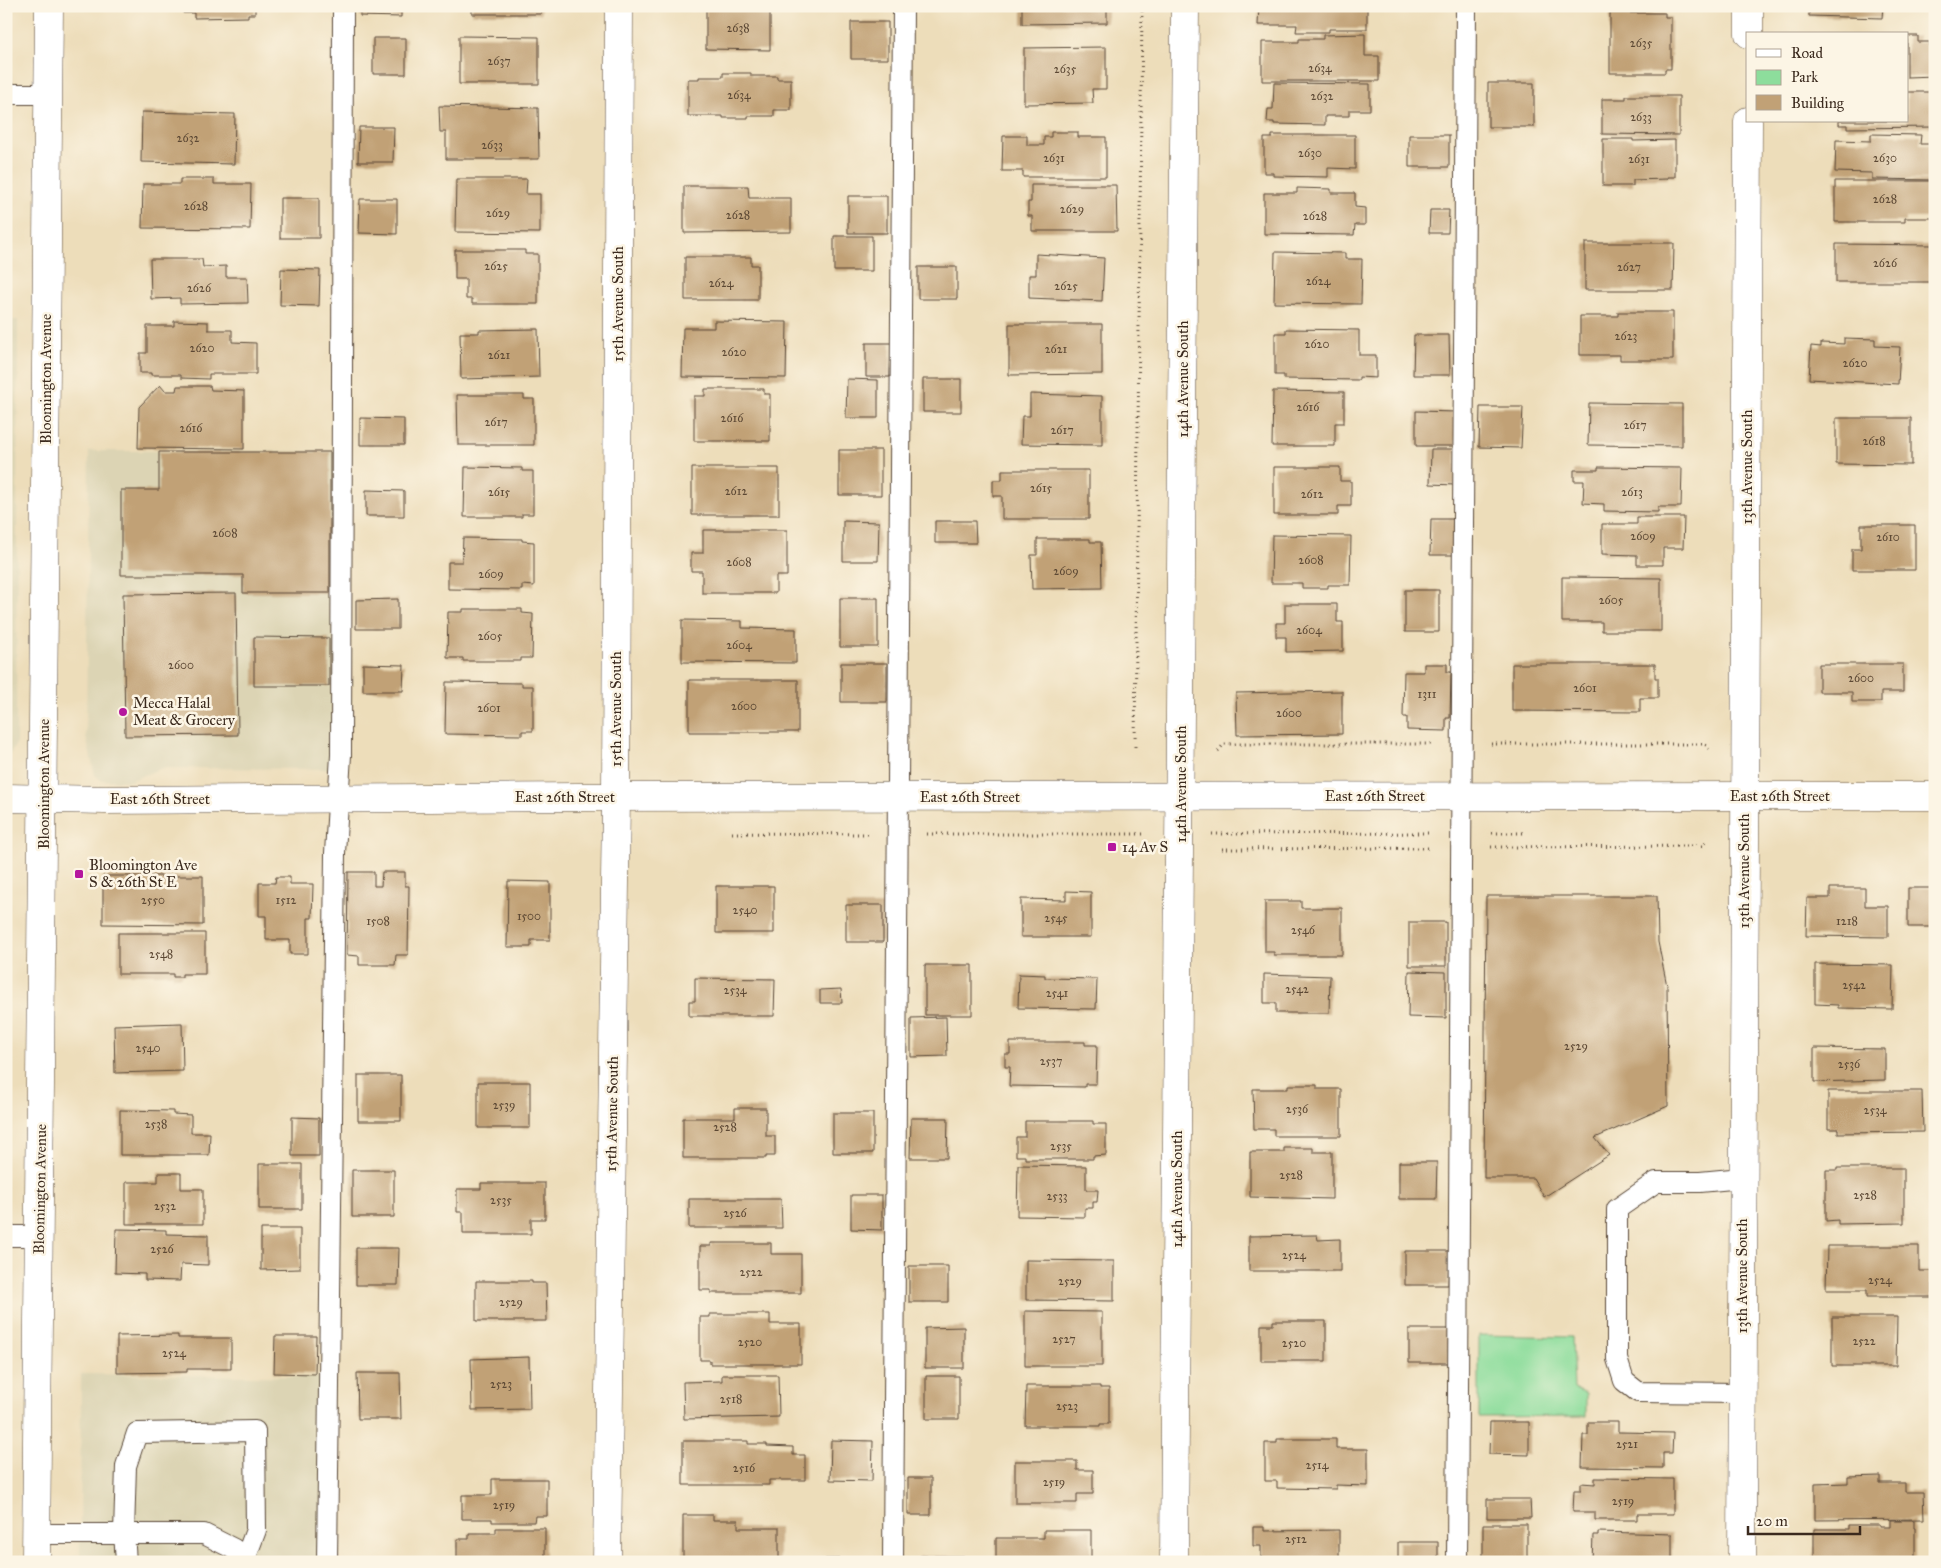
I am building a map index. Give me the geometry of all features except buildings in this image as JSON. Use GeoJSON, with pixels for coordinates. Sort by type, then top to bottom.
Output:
{"type":"FeatureCollection","features":[{"type":"Feature","properties":{"kind":"street","name":"Bloomington Avenue"},"geometry":{"type":"LineString","coordinates":[[36,1562],[49,6]]}},
{"type":"Feature","properties":{"kind":"street","name":"15th Avenue South"},"geometry":{"type":"LineString","coordinates":[[607,1562],[616,797],[619,6]]}},
{"type":"Feature","properties":{"kind":"street","name":"14th Avenue South"},"geometry":{"type":"LineString","coordinates":[[1174,1562],[1185,6]]}},
{"type":"Feature","properties":{"kind":"street"},"geometry":{"type":"LineString","coordinates":[[1749,6],[1749,32]]}},
{"type":"Feature","properties":{"kind":"street","name":"13th Avenue South"},"geometry":{"type":"LineString","coordinates":[[1742,1562],[1741,1393],[1748,122]]}},
{"type":"Feature","properties":{"kind":"street","name":"East 26th Street"},"geometry":{"type":"LineString","coordinates":[[6,798],[1935,796]]}},
{"type":"Feature","properties":{"kind":"lane"},"geometry":{"type":"LineString","coordinates":[[327,1562],[335,883],[341,755],[343,6]]}},
{"type":"Feature","properties":{"kind":"lane"},"geometry":{"type":"LineString","coordinates":[[893,1562],[903,6]]}},
{"type":"Feature","properties":{"kind":"lane"},"geometry":{"type":"LineString","coordinates":[[1458,1562],[1466,6]]}},
{"type":"Feature","properties":{"kind":"lane"},"geometry":{"type":"LineString","coordinates":[[6,94],[47,94]]}},
{"type":"Feature","properties":{"kind":"lane"},"geometry":{"type":"LineString","coordinates":[[1741,1393],[1638,1392],[1624,1381],[1617,1360],[1617,1209],[1656,1182],[1700,1182],[1742,1178]]}},
{"type":"Feature","properties":{"kind":"lane"},"geometry":{"type":"LineString","coordinates":[[6,1236],[40,1236]]}},
{"type":"Feature","properties":{"kind":"lane"},"geometry":{"type":"LineString","coordinates":[[126,1562],[124,1533],[126,1466],[137,1433],[255,1431],[256,1530],[244,1562]]}},
{"type":"Feature","properties":{"kind":"lane"},"geometry":{"type":"LineString","coordinates":[[36,1534],[204,1534],[234,1549],[244,1562]]}},
{"type":"Feature","properties":{"kind":"path"},"geometry":{"type":"LineString","coordinates":[[1135,747],[1142,6]]}},
{"type":"Feature","properties":{"kind":"shaded area"},"geometry":{"type":"Polygon","coordinates":[[[6,320],[18,320],[16,744],[10,754],[6,754],[6,320]]]}},
{"type":"Feature","properties":{"kind":"shaded area"},"geometry":{"type":"Polygon","coordinates":[[[89,451],[341,451],[339,769],[162,768],[130,781],[101,780],[95,775],[86,737],[89,451]]]}},
{"type":"Feature","properties":{"kind":"shaded area"},"geometry":{"type":"Polygon","coordinates":[[[81,1374],[332,1377],[331,1562],[80,1562],[81,1374]]]}},
{"type":"Feature","properties":{"kind":"green space"},"geometry":{"type":"Polygon","coordinates":[[[1479,1335],[1572,1337],[1574,1389],[1586,1394],[1586,1416],[1479,1417],[1479,1335]]]}},
{"type":"Feature","properties":{"kind":"place","name":"Mecca Halal Meat & Grocery"},"geometry":{"type":"Point","coordinates":[123,712]}},
{"type":"Feature","properties":{"kind":"place","name":"14 Av S"},"geometry":{"type":"Point","coordinates":[1112,847]}},
{"type":"Feature","properties":{"kind":"place","name":"Bloomington Ave S & 26th St E"},"geometry":{"type":"Point","coordinates":[79,874]}}]}
